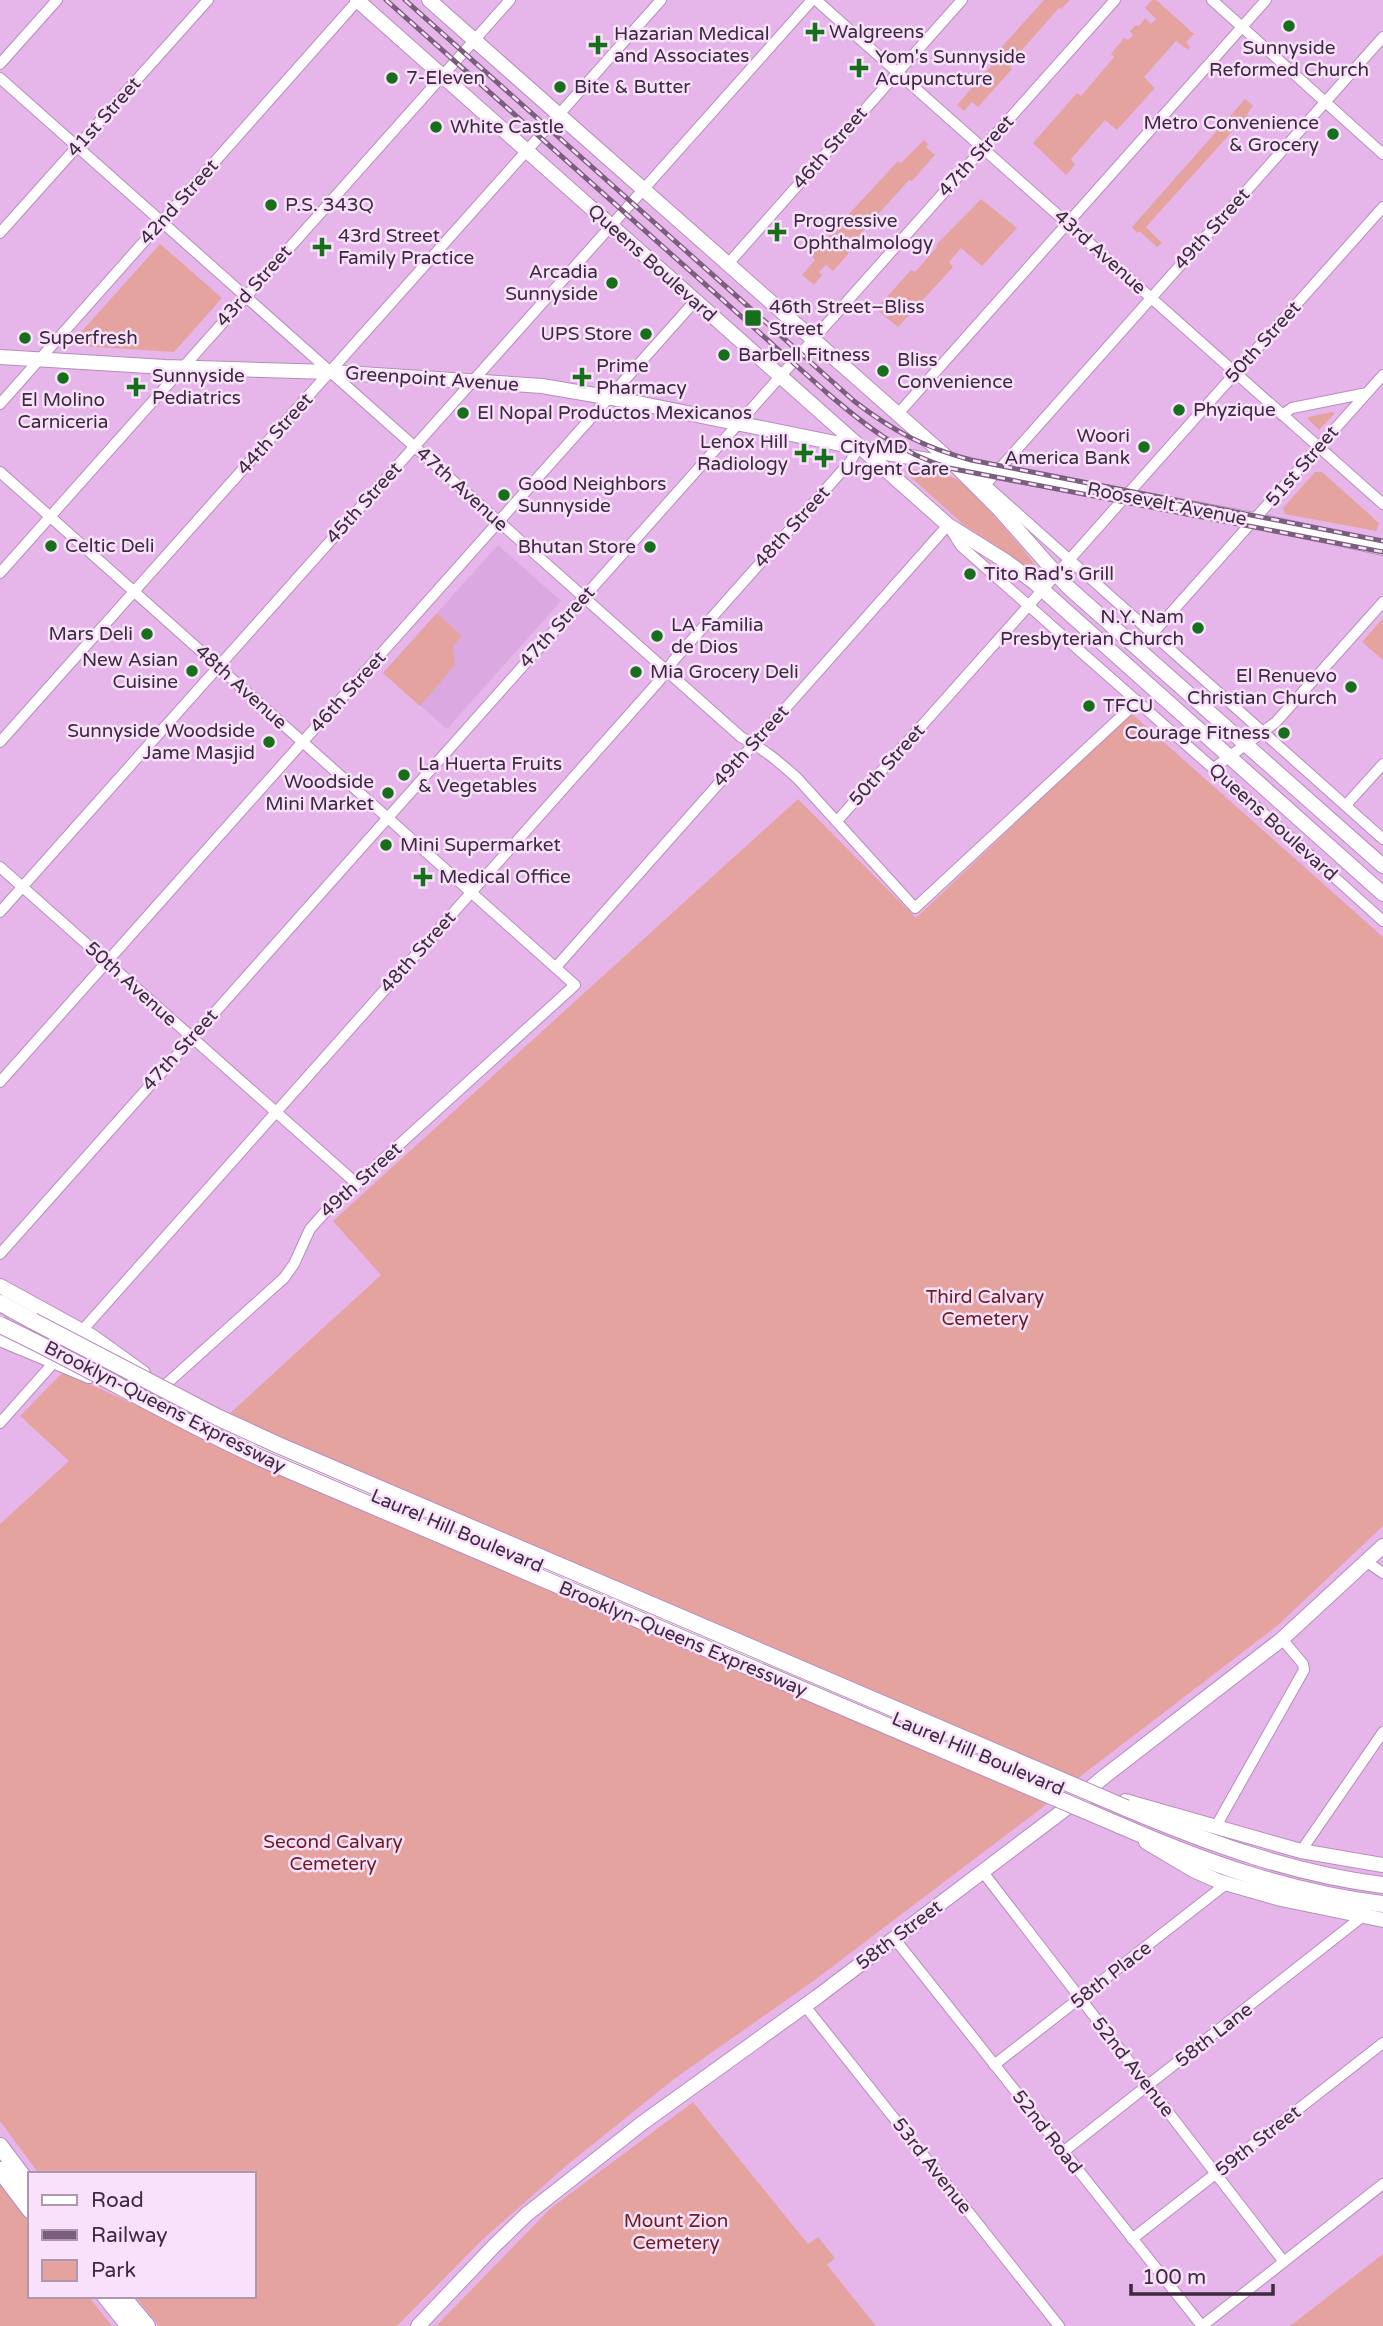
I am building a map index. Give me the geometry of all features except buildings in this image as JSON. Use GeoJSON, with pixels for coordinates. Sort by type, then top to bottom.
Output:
{"type":"FeatureCollection","features":[{"type":"Feature","properties":{"kind":"highway","name":"Brooklyn-Queens Expressway"},"geometry":{"type":"LineString","coordinates":[[0,1305],[268,1441],[1126,1808],[1205,1840],[1262,1859],[1313,1873],[1383,1885]]}},
{"type":"Feature","properties":{"kind":"highway","name":"Brooklyn-Queens Expressway"},"geometry":{"type":"LineString","coordinates":[[0,1325],[201,1430],[263,1459],[1180,1852],[1246,1875],[1311,1892],[1383,1905]]}},
{"type":"Feature","properties":{"kind":"highway"},"geometry":{"type":"LineString","coordinates":[[0,2138],[28,2175]]}},
{"type":"Feature","properties":{"kind":"highway"},"geometry":{"type":"LineString","coordinates":[[0,2146],[28,2183]]}},
{"type":"Feature","properties":{"kind":"highway"},"geometry":{"type":"LineString","coordinates":[[0,2160],[28,2197]]}},
{"type":"Feature","properties":{"kind":"highway"},"geometry":{"type":"LineString","coordinates":[[0,2170],[28,2207]]}},
{"type":"Feature","properties":{"kind":"highway"},"geometry":{"type":"LineString","coordinates":[[99,2298],[122,2326]]}},
{"type":"Feature","properties":{"kind":"highway"},"geometry":{"type":"LineString","coordinates":[[107,2298],[129,2326]]}},
{"type":"Feature","properties":{"kind":"highway"},"geometry":{"type":"LineString","coordinates":[[117,2298],[139,2326]]}},
{"type":"Feature","properties":{"kind":"highway"},"geometry":{"type":"LineString","coordinates":[[124,2298],[147,2326]]}},
{"type":"Feature","properties":{"kind":"main road","name":"Queens Boulevard"},"geometry":{"type":"LineString","coordinates":[[357,0],[948,525],[1013,566],[1043,590],[1383,894]]}},
{"type":"Feature","properties":{"kind":"main road"},"geometry":{"type":"LineString","coordinates":[[429,0],[951,461],[1000,510],[1056,575],[1383,866]]}},
{"type":"Feature","properties":{"kind":"main road","name":"Greenpoint Avenue"},"geometry":{"type":"LineString","coordinates":[[0,357],[183,368],[330,372],[534,386],[610,398],[934,461],[951,461]]}},
{"type":"Feature","properties":{"kind":"main road","name":"Roosevelt Avenue"},"geometry":{"type":"LineString","coordinates":[[951,461],[991,478],[1126,497],[1254,520],[1383,548]]}},
{"type":"Feature","properties":{"kind":"main road","name":"Brooklyn-Queens Expressway"},"geometry":{"type":"LineString","coordinates":[[0,1286],[82,1331]]}},
{"type":"Feature","properties":{"kind":"main road","name":"Laurel Hill Boulevard"},"geometry":{"type":"LineString","coordinates":[[82,1331],[221,1428]]}},
{"type":"Feature","properties":{"kind":"main road","name":"Laurel Hill Boulevard"},"geometry":{"type":"LineString","coordinates":[[0,1339],[221,1428],[1079,1797],[1107,1796],[1301,1851],[1383,1865]]}},
{"type":"Feature","properties":{"kind":"main road","name":"58th Street"},"geometry":{"type":"LineString","coordinates":[[418,2326],[527,2214],[641,2124],[805,2006],[1282,1639],[1383,1546]]}},
{"type":"Feature","properties":{"kind":"main road","name":"Laurel Hill Boulevard"},"geometry":{"type":"LineString","coordinates":[[1079,1797],[1088,1808],[1193,1870],[1226,1884],[1290,1902],[1383,1920]]}},
{"type":"Feature","properties":{"kind":"street"},"geometry":{"type":"LineString","coordinates":[[0,64],[57,0]]}},
{"type":"Feature","properties":{"kind":"street","name":"41st Street"},"geometry":{"type":"LineString","coordinates":[[0,233],[208,0]]}},
{"type":"Feature","properties":{"kind":"street","name":"42nd Street"},"geometry":{"type":"LineString","coordinates":[[0,404],[357,0]]}},
{"type":"Feature","properties":{"kind":"street","name":"43rd Street"},"geometry":{"type":"LineString","coordinates":[[0,573],[510,0]]}},
{"type":"Feature","properties":{"kind":"street","name":"44th Street"},"geometry":{"type":"LineString","coordinates":[[0,742],[661,0]]}},
{"type":"Feature","properties":{"kind":"street","name":"43rd Avenue"},"geometry":{"type":"LineString","coordinates":[[814,0],[1383,504]]}},
{"type":"Feature","properties":{"kind":"street","name":"45th Street"},"geometry":{"type":"LineString","coordinates":[[0,912],[814,0]]}},
{"type":"Feature","properties":{"kind":"street","name":"46th Street"},"geometry":{"type":"LineString","coordinates":[[727,265],[962,0]]}},
{"type":"Feature","properties":{"kind":"street","name":"47th Street"},"geometry":{"type":"LineString","coordinates":[[0,1254],[1115,0]]}},
{"type":"Feature","properties":{"kind":"street"},"geometry":{"type":"LineString","coordinates":[[1213,0],[1383,153]]}},
{"type":"Feature","properties":{"kind":"street"},"geometry":{"type":"LineString","coordinates":[[897,415],[1266,0]]}},
{"type":"Feature","properties":{"kind":"street","name":"49th Street"},"geometry":{"type":"LineString","coordinates":[[991,478],[1383,37]]}},
{"type":"Feature","properties":{"kind":"street","name":"47th Avenue"},"geometry":{"type":"LineString","coordinates":[[0,78],[741,737],[765,750],[797,778],[915,908],[1138,701]]}},
{"type":"Feature","properties":{"kind":"street","name":"50th Street"},"geometry":{"type":"LineString","coordinates":[[836,821],[1383,207]]}},
{"type":"Feature","properties":{"kind":"street","name":"46th Street"},"geometry":{"type":"LineString","coordinates":[[0,1082],[695,301]]}},
{"type":"Feature","properties":{"kind":"street","name":"51st Street"},"geometry":{"type":"LineString","coordinates":[[1153,633],[1383,375]]}},
{"type":"Feature","properties":{"kind":"street","name":"51st Street"},"geometry":{"type":"LineString","coordinates":[[1282,415],[1292,408],[1367,393]]}},
{"type":"Feature","properties":{"kind":"street","name":"48th Street"},"geometry":{"type":"LineString","coordinates":[[0,1423],[667,671],[678,655],[850,462],[859,447]]}},
{"type":"Feature","properties":{"kind":"street","name":"48th Avenue"},"geometry":{"type":"LineString","coordinates":[[0,472],[575,985]]}},
{"type":"Feature","properties":{"kind":"street"},"geometry":{"type":"LineString","coordinates":[[991,478],[1071,559],[1383,839]]}},
{"type":"Feature","properties":{"kind":"street","name":"49th Street"},"geometry":{"type":"LineString","coordinates":[[556,967],[948,525]]}},
{"type":"Feature","properties":{"kind":"street","name":"Queens Boulevard"},"geometry":{"type":"LineString","coordinates":[[948,525],[961,547],[1214,768],[1383,921]]}},
{"type":"Feature","properties":{"kind":"street"},"geometry":{"type":"LineString","coordinates":[[1214,768],[1276,722],[1383,602]]}},
{"type":"Feature","properties":{"kind":"street"},"geometry":{"type":"LineString","coordinates":[[1346,805],[1383,764]]}},
{"type":"Feature","properties":{"kind":"street","name":"50th Avenue"},"geometry":{"type":"LineString","coordinates":[[0,867],[357,1184]]}},
{"type":"Feature","properties":{"kind":"street","name":"49th Street"},"geometry":{"type":"LineString","coordinates":[[163,1387],[284,1278],[314,1224],[575,985]]}},
{"type":"Feature","properties":{"kind":"street"},"geometry":{"type":"LineString","coordinates":[[1367,1562],[1383,1573]]}},
{"type":"Feature","properties":{"kind":"street"},"geometry":{"type":"LineString","coordinates":[[1214,1828],[1304,1670],[1303,1664],[1282,1639]]}},
{"type":"Feature","properties":{"kind":"street"},"geometry":{"type":"LineString","coordinates":[[1301,1851],[1383,1732]]}},
{"type":"Feature","properties":{"kind":"street","name":"52nd Avenue"},"geometry":{"type":"LineString","coordinates":[[982,1871],[1284,2262]]}},
{"type":"Feature","properties":{"kind":"street","name":"58th Place"},"geometry":{"type":"LineString","coordinates":[[994,2065],[1226,1884]]}},
{"type":"Feature","properties":{"kind":"street","name":"58th Lane"},"geometry":{"type":"LineString","coordinates":[[1063,2152],[1363,1916]]}},
{"type":"Feature","properties":{"kind":"street","name":"52nd Road"},"geometry":{"type":"LineString","coordinates":[[894,1938],[1202,2326]]}},
{"type":"Feature","properties":{"kind":"street","name":"53rd Avenue"},"geometry":{"type":"LineString","coordinates":[[805,2006],[1059,2326]]}},
{"type":"Feature","properties":{"kind":"street","name":"59th Street"},"geometry":{"type":"LineString","coordinates":[[1132,2239],[1383,2043]]}},
{"type":"Feature","properties":{"kind":"street"},"geometry":{"type":"LineString","coordinates":[[1202,2326],[1383,2184]]}},
{"type":"Feature","properties":{"kind":"shaded area"},"geometry":{"type":"Polygon","coordinates":[[[498,545],[561,601],[447,729],[383,673],[498,545]]]}},
{"type":"Feature","properties":{"kind":"green space"},"geometry":{"type":"Polygon","coordinates":[[[1044,0],[1070,0],[1059,8],[1021,51],[1010,67],[1012,69],[978,107],[972,102],[964,111],[957,105],[1001,54],[998,51],[1044,0]]]}},
{"type":"Feature","properties":{"kind":"green space"},"geometry":{"type":"Polygon","coordinates":[[[1152,0],[1156,0],[1194,34],[1186,42],[1190,47],[1188,50],[1176,41],[1144,77],[1155,88],[1117,130],[1105,120],[1071,159],[1075,165],[1066,175],[1033,143],[1077,93],[1081,96],[1114,57],[1111,54],[1124,38],[1128,40],[1133,35],[1130,31],[1136,25],[1139,26],[1145,18],[1151,24],[1156,19],[1145,8],[1152,0]]]}},
{"type":"Feature","properties":{"kind":"green space"},"geometry":{"type":"Polygon","coordinates":[[[1245,99],[1253,106],[1247,114],[1251,119],[1243,129],[1237,126],[1146,227],[1162,243],[1157,247],[1132,227],[1245,99]]]}},
{"type":"Feature","properties":{"kind":"green space"},"geometry":{"type":"Polygon","coordinates":[[[924,140],[928,144],[926,147],[935,155],[847,249],[849,253],[833,271],[826,265],[819,272],[822,275],[814,285],[802,275],[815,260],[811,255],[898,161],[901,163],[924,140]]]}},
{"type":"Feature","properties":{"kind":"green space"},"geometry":{"type":"Polygon","coordinates":[[[981,199],[1017,228],[982,266],[961,248],[949,262],[953,267],[898,327],[876,309],[911,270],[915,272],[936,245],[981,199]]]}},
{"type":"Feature","properties":{"kind":"green space"},"geometry":{"type":"Polygon","coordinates":[[[160,244],[222,298],[174,352],[81,346],[74,340],[160,244]]]}},
{"type":"Feature","properties":{"kind":"green space"},"geometry":{"type":"Polygon","coordinates":[[[1335,413],[1319,430],[1308,417],[1335,413]]]}},
{"type":"Feature","properties":{"kind":"green space"},"geometry":{"type":"Polygon","coordinates":[[[908,468],[945,475],[963,484],[1001,524],[1040,573],[1036,573],[964,525],[905,472],[908,468]]]}},
{"type":"Feature","properties":{"kind":"green space"},"geometry":{"type":"Polygon","coordinates":[[[1315,472],[1322,472],[1379,523],[1376,531],[1285,514],[1283,508],[1315,472]]]}},
{"type":"Feature","properties":{"kind":"green space"},"geometry":{"type":"Polygon","coordinates":[[[437,613],[462,636],[453,646],[455,665],[420,706],[383,673],[437,613]]]}},
{"type":"Feature","properties":{"kind":"green space"},"geometry":{"type":"Polygon","coordinates":[[[1383,618],[1383,660],[1362,642],[1383,618]]]}},
{"type":"Feature","properties":{"kind":"green space","name":"Third Calvary Cemetery"},"geometry":{"type":"Polygon","coordinates":[[[1131,713],[1383,937],[1383,1526],[1277,1626],[1077,1779],[228,1415],[381,1275],[333,1221],[798,799],[916,918],[1131,713]]]}},
{"type":"Feature","properties":{"kind":"green space","name":"Second Calvary Cemetery"},"geometry":{"type":"Polygon","coordinates":[[[63,1372],[184,1427],[1051,1801],[812,1982],[674,2079],[567,2165],[481,2241],[397,2326],[159,2326],[137,2298],[256,2298],[256,2172],[38,2172],[0,2121],[0,1524],[69,1461],[20,1416],[63,1372]]]}},
{"type":"Feature","properties":{"kind":"green space","name":"Mount Zion Cemetery"},"geometry":{"type":"Polygon","coordinates":[[[693,2102],[808,2244],[818,2237],[835,2258],[827,2265],[876,2326],[436,2326],[551,2208],[693,2102]]]}},
{"type":"Feature","properties":{"kind":"green space"},"geometry":{"type":"Polygon","coordinates":[[[0,2181],[28,2218],[28,2298],[90,2298],[112,2326],[0,2326],[0,2181]]]}},
{"type":"Feature","properties":{"kind":"green space"},"geometry":{"type":"Polygon","coordinates":[[[1383,2254],[1383,2326],[1289,2326],[1294,2323],[1383,2254]]]}},
{"type":"Feature","properties":{"kind":"railway"},"geometry":{"type":"LineString","coordinates":[[386,0],[826,392],[869,427],[898,446],[949,468],[1383,552]]}},
{"type":"Feature","properties":{"kind":"railway"},"geometry":{"type":"LineString","coordinates":[[405,0],[854,401],[882,421],[923,444],[971,460],[1383,541]]}},
{"type":"Feature","properties":{"kind":"place","name":"Sunnyside Reformed Church"},"geometry":{"type":"Point","coordinates":[1289,26]}},
{"type":"Feature","properties":{"kind":"place","name":"Walgreens"},"geometry":{"type":"Point","coordinates":[815,32]}},
{"type":"Feature","properties":{"kind":"place","name":"Hazarian Medical and Associates"},"geometry":{"type":"Point","coordinates":[598,45]}},
{"type":"Feature","properties":{"kind":"place","name":"Yom's Sunnyside Acupuncture"},"geometry":{"type":"Point","coordinates":[859,68]}},
{"type":"Feature","properties":{"kind":"place","name":"7-Eleven"},"geometry":{"type":"Point","coordinates":[392,78]}},
{"type":"Feature","properties":{"kind":"place","name":"Bite & Butter"},"geometry":{"type":"Point","coordinates":[560,87]}},
{"type":"Feature","properties":{"kind":"place","name":"White Castle"},"geometry":{"type":"Point","coordinates":[436,127]}},
{"type":"Feature","properties":{"kind":"place","name":"Metro Convenience & Grocery"},"geometry":{"type":"Point","coordinates":[1333,134]}},
{"type":"Feature","properties":{"kind":"place","name":"P.S. 343Q"},"geometry":{"type":"Point","coordinates":[271,205]}},
{"type":"Feature","properties":{"kind":"place","name":"Progressive Ophthalmology"},"geometry":{"type":"Point","coordinates":[777,232]}},
{"type":"Feature","properties":{"kind":"place","name":"43rd Street Family Practice"},"geometry":{"type":"Point","coordinates":[322,247]}},
{"type":"Feature","properties":{"kind":"place","name":"Arcadia Sunnyside"},"geometry":{"type":"Point","coordinates":[612,283]}},
{"type":"Feature","properties":{"kind":"place","name":"46th Street–Bliss Street"},"geometry":{"type":"Point","coordinates":[753,318]}},
{"type":"Feature","properties":{"kind":"place","name":"UPS Store"},"geometry":{"type":"Point","coordinates":[646,334]}},
{"type":"Feature","properties":{"kind":"place","name":"Superfresh"},"geometry":{"type":"Point","coordinates":[25,338]}},
{"type":"Feature","properties":{"kind":"place","name":"Barbell Fitness"},"geometry":{"type":"Point","coordinates":[724,355]}},
{"type":"Feature","properties":{"kind":"place","name":"Bliss Convenience"},"geometry":{"type":"Point","coordinates":[883,371]}},
{"type":"Feature","properties":{"kind":"place","name":"Prime Pharmacy"},"geometry":{"type":"Point","coordinates":[582,377]}},
{"type":"Feature","properties":{"kind":"place","name":"El Molino Carniceria"},"geometry":{"type":"Point","coordinates":[63,378]}},
{"type":"Feature","properties":{"kind":"place","name":"Sunnyside Pediatrics"},"geometry":{"type":"Point","coordinates":[136,387]}},
{"type":"Feature","properties":{"kind":"place","name":"Phyzique"},"geometry":{"type":"Point","coordinates":[1179,410]}},
{"type":"Feature","properties":{"kind":"place","name":"El Nopal Productos Mexicanos"},"geometry":{"type":"Point","coordinates":[463,413]}},
{"type":"Feature","properties":{"kind":"place","name":"Woori America Bank"},"geometry":{"type":"Point","coordinates":[1144,447]}},
{"type":"Feature","properties":{"kind":"place","name":"Lenox Hill Radiology"},"geometry":{"type":"Point","coordinates":[804,453]}},
{"type":"Feature","properties":{"kind":"place","name":"CityMD Urgent Care"},"geometry":{"type":"Point","coordinates":[824,458]}},
{"type":"Feature","properties":{"kind":"place","name":"Good Neighbors Sunnyside"},"geometry":{"type":"Point","coordinates":[504,495]}},
{"type":"Feature","properties":{"kind":"place","name":"Celtic Deli"},"geometry":{"type":"Point","coordinates":[51,546]}},
{"type":"Feature","properties":{"kind":"place","name":"Bhutan Store"},"geometry":{"type":"Point","coordinates":[650,547]}},
{"type":"Feature","properties":{"kind":"place","name":"Tito Rad's Grill"},"geometry":{"type":"Point","coordinates":[970,574]}},
{"type":"Feature","properties":{"kind":"place","name":"N.Y. Nam Presbyterian Church"},"geometry":{"type":"Point","coordinates":[1198,628]}},
{"type":"Feature","properties":{"kind":"place","name":"Mars Deli"},"geometry":{"type":"Point","coordinates":[147,634]}},
{"type":"Feature","properties":{"kind":"place","name":"LA Familia de Dios"},"geometry":{"type":"Point","coordinates":[657,636]}},
{"type":"Feature","properties":{"kind":"place","name":"New Asian Cuisine"},"geometry":{"type":"Point","coordinates":[192,671]}},
{"type":"Feature","properties":{"kind":"place","name":"Mia Grocery Deli"},"geometry":{"type":"Point","coordinates":[636,672]}},
{"type":"Feature","properties":{"kind":"place","name":"El Renuevo Christian Church"},"geometry":{"type":"Point","coordinates":[1351,687]}},
{"type":"Feature","properties":{"kind":"place","name":"TFCU"},"geometry":{"type":"Point","coordinates":[1089,706]}},
{"type":"Feature","properties":{"kind":"place","name":"Courage Fitness"},"geometry":{"type":"Point","coordinates":[1284,733]}},
{"type":"Feature","properties":{"kind":"place","name":"Sunnyside Woodside Jame Masjid"},"geometry":{"type":"Point","coordinates":[269,742]}},
{"type":"Feature","properties":{"kind":"place","name":"La Huerta Fruits & Vegetables"},"geometry":{"type":"Point","coordinates":[404,775]}},
{"type":"Feature","properties":{"kind":"place","name":"Woodside Mini Market"},"geometry":{"type":"Point","coordinates":[388,793]}},
{"type":"Feature","properties":{"kind":"place","name":"Mini Supermarket"},"geometry":{"type":"Point","coordinates":[386,845]}},
{"type":"Feature","properties":{"kind":"place","name":"Medical Office"},"geometry":{"type":"Point","coordinates":[423,877]}}]}
